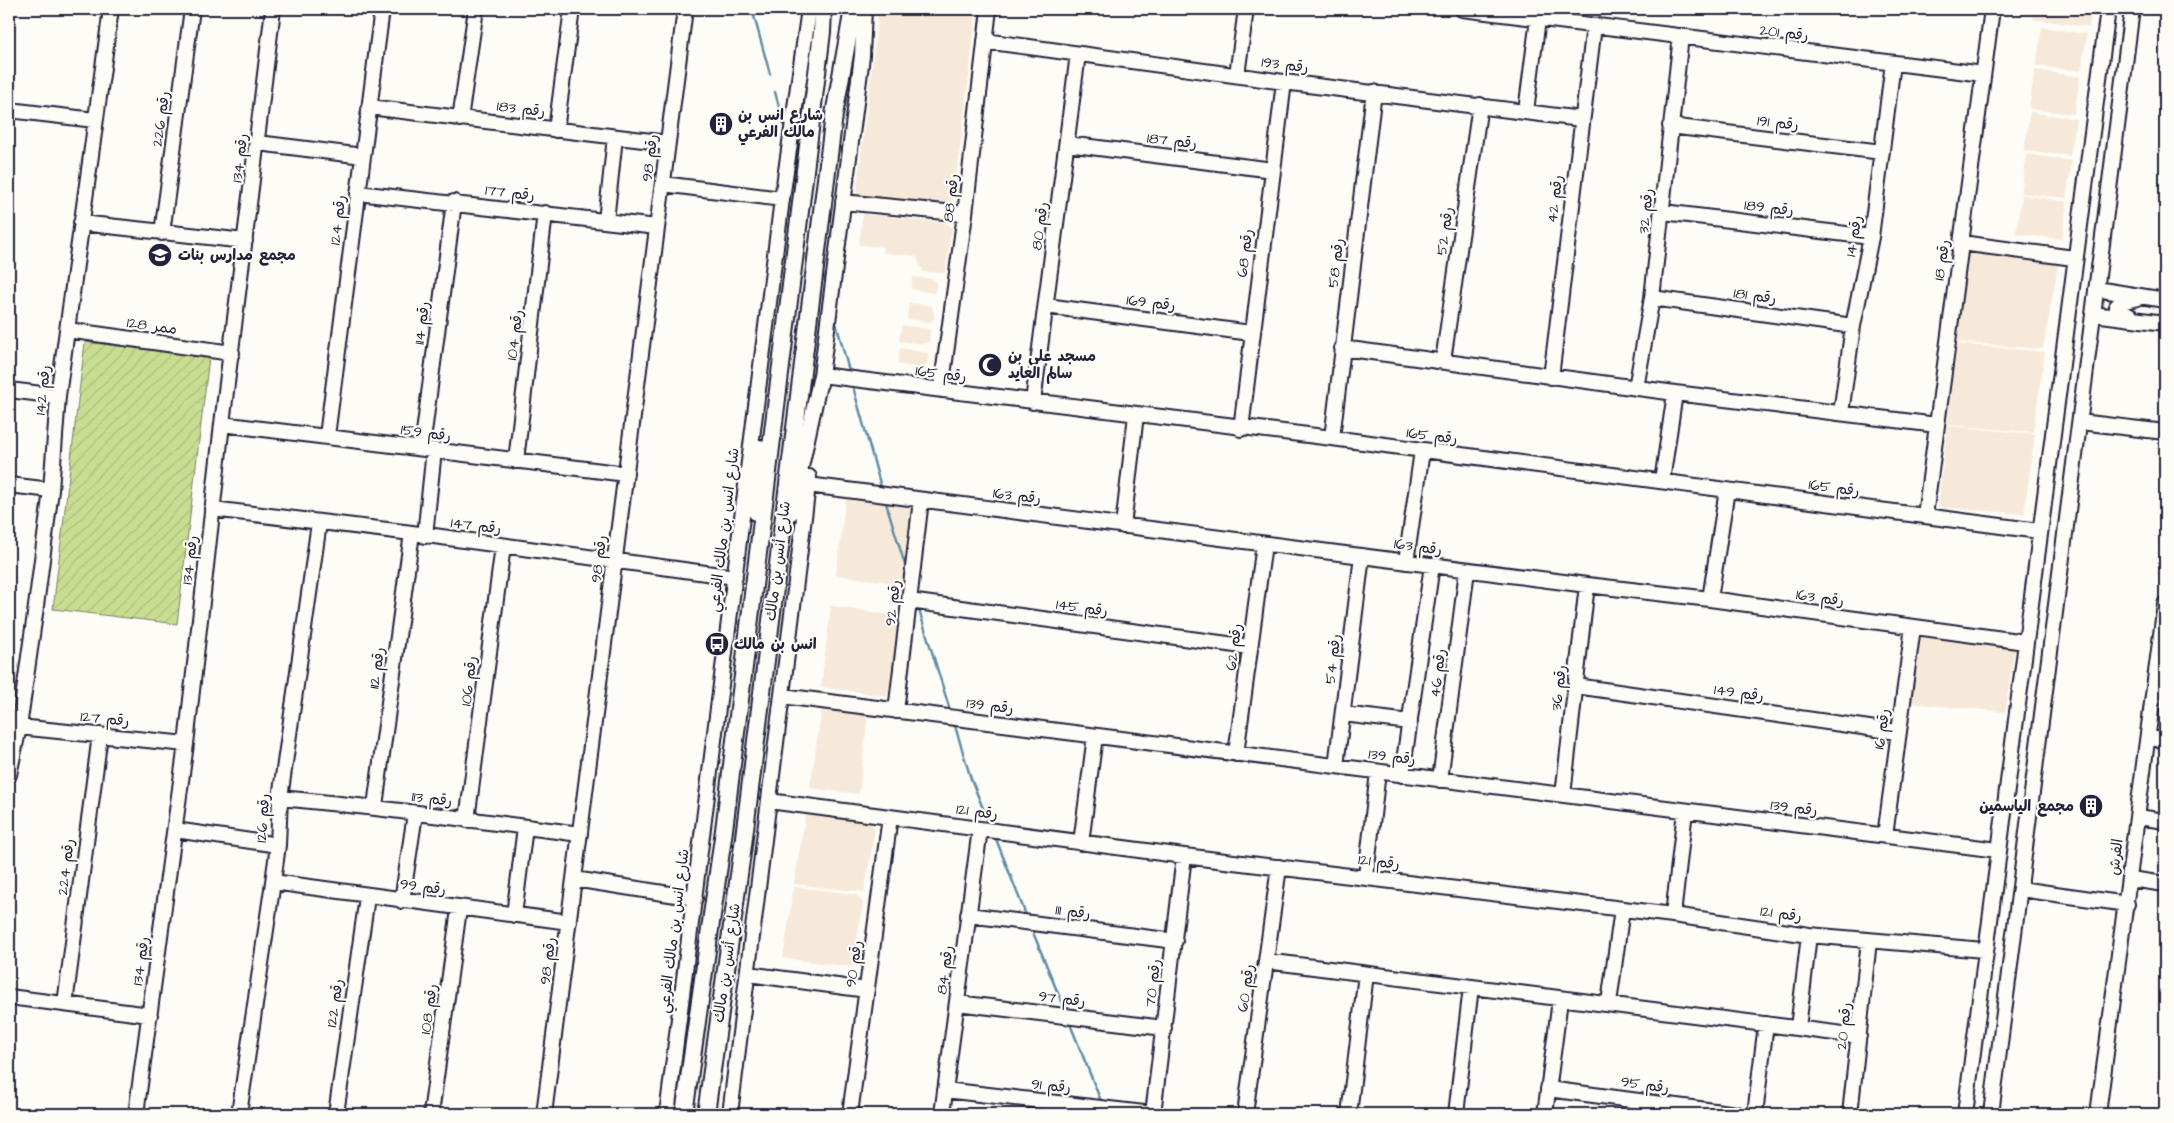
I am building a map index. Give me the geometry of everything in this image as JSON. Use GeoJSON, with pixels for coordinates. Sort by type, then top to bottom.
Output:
{"type":"FeatureCollection","features":[{"type":"Feature","properties":{"kind":"main road","name":"شارع أنس بن مالك"},"geometry":{"type":"LineString","coordinates":[[684,1114],[724,830],[822,32],[823,9]]}},
{"type":"Feature","properties":{"kind":"main road","name":"شارع أنس بن مالك"},"geometry":{"type":"LineString","coordinates":[[706,1114],[742,853],[834,115],[853,9]]}},
{"type":"Feature","properties":{"kind":"street","name":"رقم 142"},"geometry":{"type":"LineString","coordinates":[[9,775],[19,727],[51,490],[58,396],[66,330],[111,9]]}},
{"type":"Feature","properties":{"kind":"street","name":"رقم 226"},"geometry":{"type":"LineString","coordinates":[[162,233],[192,9]]}},
{"type":"Feature","properties":{"kind":"street","name":"رقم 134"},"geometry":{"type":"LineString","coordinates":[[136,1114],[186,744],[222,424],[273,9]]}},
{"type":"Feature","properties":{"kind":"street","name":"رقم 124"},"geometry":{"type":"LineString","coordinates":[[327,436],[382,9]]}},
{"type":"Feature","properties":{"kind":"street"},"geometry":{"type":"LineString","coordinates":[[460,118],[476,9]]}},
{"type":"Feature","properties":{"kind":"street"},"geometry":{"type":"LineString","coordinates":[[556,130],[572,9]]}},
{"type":"Feature","properties":{"kind":"street","name":"رقم 98"},"geometry":{"type":"LineString","coordinates":[[544,1114],[685,9]]}},
{"type":"Feature","properties":{"kind":"street","name":"شارع انس بن مالك الفرعي"},"geometry":{"type":"LineString","coordinates":[[667,1114],[782,199],[809,9]]}},
{"type":"Feature","properties":{"kind":"street"},"geometry":{"type":"LineString","coordinates":[[730,1114],[862,56],[864,9]]}},
{"type":"Feature","properties":{"kind":"street","name":"رقم 88"},"geometry":{"type":"LineString","coordinates":[[941,390],[965,214],[989,9]]}},
{"type":"Feature","properties":{"kind":"street"},"geometry":{"type":"LineString","coordinates":[[1237,75],[1246,9]]}},
{"type":"Feature","properties":{"kind":"street","name":"رقم 201"},"geometry":{"type":"LineString","coordinates":[[1462,9],[1512,12],[1538,19],[1983,74]]}},
{"type":"Feature","properties":{"kind":"street","name":"رقم 18"},"geometry":{"type":"LineString","coordinates":[[1925,516],[1992,9]]}},
{"type":"Feature","properties":{"kind":"street"},"geometry":{"type":"LineString","coordinates":[[1965,1114],[1984,950],[2108,9]]}},
{"type":"Feature","properties":{"kind":"street"},"geometry":{"type":"LineString","coordinates":[[2128,9],[2130,29]]}},
{"type":"Feature","properties":{"kind":"street"},"geometry":{"type":"LineString","coordinates":[[1991,1114],[2132,9]]}},
{"type":"Feature","properties":{"kind":"street"},"geometry":{"type":"LineString","coordinates":[[1526,111],[1538,19]]}},
{"type":"Feature","properties":{"kind":"street","name":"رقم 42"},"geometry":{"type":"LineString","coordinates":[[1551,376],[1581,118],[1594,26]]}},
{"type":"Feature","properties":{"kind":"street","name":"رقم 32"},"geometry":{"type":"LineString","coordinates":[[1636,388],[1652,298],[1681,36]]}},
{"type":"Feature","properties":{"kind":"street","name":"رقم 193"},"geometry":{"type":"LineString","coordinates":[[985,41],[1284,82],[1581,118]]}},
{"type":"Feature","properties":{"kind":"street","name":"رقم 80"},"geometry":{"type":"LineString","coordinates":[[1033,402],[1078,54]]}},
{"type":"Feature","properties":{"kind":"street","name":"رقم 14"},"geometry":{"type":"LineString","coordinates":[[1841,413],[1853,326],[1871,237],[1893,63]]}},
{"type":"Feature","properties":{"kind":"street","name":"رقم 68"},"geometry":{"type":"LineString","coordinates":[[1241,429],[1251,333],[1284,82]]}},
{"type":"Feature","properties":{"kind":"street","name":"رقم 58"},"geometry":{"type":"LineString","coordinates":[[1332,438],[1374,92]]}},
{"type":"Feature","properties":{"kind":"street","name":"رقم 52"},"geometry":{"type":"LineString","coordinates":[[1443,361],[1480,105]]}},
{"type":"Feature","properties":{"kind":"street","name":"رقم 183"},"geometry":{"type":"LineString","coordinates":[[369,107],[668,143]]}},
{"type":"Feature","properties":{"kind":"street"},"geometry":{"type":"LineString","coordinates":[[9,110],[95,120]]}},
{"type":"Feature","properties":{"kind":"street","name":"رقم 191"},"geometry":{"type":"LineString","coordinates":[[1670,126],[1882,152]]}},
{"type":"Feature","properties":{"kind":"street"},"geometry":{"type":"LineString","coordinates":[[606,221],[615,137]]}},
{"type":"Feature","properties":{"kind":"street"},"geometry":{"type":"LineString","coordinates":[[258,143],[363,156]]}},
{"type":"Feature","properties":{"kind":"street","name":"رقم 187"},"geometry":{"type":"LineString","coordinates":[[1067,144],[1273,170]]}},
{"type":"Feature","properties":{"kind":"street"},"geometry":{"type":"LineString","coordinates":[[663,184],[782,199]]}},
{"type":"Feature","properties":{"kind":"street","name":"رقم 177"},"geometry":{"type":"LineString","coordinates":[[358,193],[454,202],[658,227]]}},
{"type":"Feature","properties":{"kind":"street","name":"رقم 114"},"geometry":{"type":"LineString","coordinates":[[419,535],[454,202]]}},
{"type":"Feature","properties":{"kind":"street"},"geometry":{"type":"LineString","coordinates":[[843,202],[965,214]]}},
{"type":"Feature","properties":{"kind":"street","name":"رقم 189"},"geometry":{"type":"LineString","coordinates":[[1662,212],[1871,237]]}},
{"type":"Feature","properties":{"kind":"street","name":"رقم 104"},"geometry":{"type":"LineString","coordinates":[[516,461],[545,213]]}},
{"type":"Feature","properties":{"kind":"street"},"geometry":{"type":"LineString","coordinates":[[81,223],[245,241]]}},
{"type":"Feature","properties":{"kind":"street"},"geometry":{"type":"LineString","coordinates":[[1961,243],[2074,258]]}},
{"type":"Feature","properties":{"kind":"street"},"geometry":{"type":"LineString","coordinates":[[2096,289],[2165,300]]}},
{"type":"Feature","properties":{"kind":"street"},"geometry":{"type":"LineString","coordinates":[[2137,320],[2117,311],[2116,307],[2122,302],[2133,301],[2140,296]]}},
{"type":"Feature","properties":{"kind":"street","name":"رقم 181"},"geometry":{"type":"LineString","coordinates":[[1652,298],[1853,326]]}},
{"type":"Feature","properties":{"kind":"street","name":"رقم 169"},"geometry":{"type":"LineString","coordinates":[[1046,306],[1251,333]]}},
{"type":"Feature","properties":{"kind":"street"},"geometry":{"type":"LineString","coordinates":[[2093,314],[2165,323]]}},
{"type":"Feature","properties":{"kind":"street","name":"ممر 128"},"geometry":{"type":"LineString","coordinates":[[66,330],[232,353]]}},
{"type":"Feature","properties":{"kind":"street"},"geometry":{"type":"LineString","coordinates":[[752,600],[765,334]]}},
{"type":"Feature","properties":{"kind":"street"},"geometry":{"type":"LineString","coordinates":[[1342,348],[1675,394],[1937,425]]}},
{"type":"Feature","properties":{"kind":"street"},"geometry":{"type":"LineString","coordinates":[[774,588],[821,375]]}},
{"type":"Feature","properties":{"kind":"street","name":"رقم 165"},"geometry":{"type":"LineString","coordinates":[[821,375],[1241,429],[1332,438],[2039,531]]}},
{"type":"Feature","properties":{"kind":"street"},"geometry":{"type":"LineString","coordinates":[[9,390],[58,396]]}},
{"type":"Feature","properties":{"kind":"street"},"geometry":{"type":"LineString","coordinates":[[1662,481],[1675,394]]}},
{"type":"Feature","properties":{"kind":"street"},"geometry":{"type":"LineString","coordinates":[[1122,526],[1136,415]]}},
{"type":"Feature","properties":{"kind":"street"},"geometry":{"type":"LineString","coordinates":[[2080,422],[2165,432]]}},
{"type":"Feature","properties":{"kind":"street","name":"رقم 159"},"geometry":{"type":"LineString","coordinates":[[222,424],[626,474]]}},
{"type":"Feature","properties":{"kind":"street"},"geometry":{"type":"LineString","coordinates":[[1406,562],[1422,451]]}},
{"type":"Feature","properties":{"kind":"street"},"geometry":{"type":"LineString","coordinates":[[9,485],[51,490]]}},
{"type":"Feature","properties":{"kind":"street","name":"رقم 163"},"geometry":{"type":"LineString","coordinates":[[808,485],[1432,566],[1710,599],[2025,642]]}},
{"type":"Feature","properties":{"kind":"street"},"geometry":{"type":"LineString","coordinates":[[1710,599],[1727,490]]}},
{"type":"Feature","properties":{"kind":"street","name":"رقم 92"},"geometry":{"type":"LineString","coordinates":[[896,711],[922,500]]}},
{"type":"Feature","properties":{"kind":"street","name":"رقم 147"},"geometry":{"type":"LineString","coordinates":[[212,509],[735,577]]}},
{"type":"Feature","properties":{"kind":"street","name":"رقم 126"},"geometry":{"type":"LineString","coordinates":[[238,1114],[273,882],[278,845],[280,798],[319,523]]}},
{"type":"Feature","properties":{"kind":"street","name":"رقم 112"},"geometry":{"type":"LineString","coordinates":[[375,806],[419,535]]}},
{"type":"Feature","properties":{"kind":"street","name":"رقم 62"},"geometry":{"type":"LineString","coordinates":[[1236,754],[1264,544]]}},
{"type":"Feature","properties":{"kind":"street","name":"رقم 106"},"geometry":{"type":"LineString","coordinates":[[467,820],[503,546]]}},
{"type":"Feature","properties":{"kind":"street","name":"رقم 54"},"geometry":{"type":"LineString","coordinates":[[1336,766],[1362,556]]}},
{"type":"Feature","properties":{"kind":"street"},"geometry":{"type":"LineString","coordinates":[[1402,775],[1432,566]]}},
{"type":"Feature","properties":{"kind":"street","name":"رقم 46"},"geometry":{"type":"LineString","coordinates":[[1440,780],[1467,570]]}},
{"type":"Feature","properties":{"kind":"street","name":"رقم 36"},"geometry":{"type":"LineString","coordinates":[[1563,795],[1587,585]]}},
{"type":"Feature","properties":{"kind":"street","name":"رقم 145"},"geometry":{"type":"LineString","coordinates":[[910,601],[1250,647]]}},
{"type":"Feature","properties":{"kind":"street","name":"الفرش"},"geometry":{"type":"LineString","coordinates":[[2098,1114],[2165,604]]}},
{"type":"Feature","properties":{"kind":"street","name":"رقم 16"},"geometry":{"type":"LineString","coordinates":[[1885,836],[1913,627]]}},
{"type":"Feature","properties":{"kind":"street","name":"رقم 149"},"geometry":{"type":"LineString","coordinates":[[1576,686],[1898,732]]}},
{"type":"Feature","properties":{"kind":"street","name":"رقم 139"},"geometry":{"type":"LineString","coordinates":[[782,696],[1998,850]]}},
{"type":"Feature","properties":{"kind":"street"},"geometry":{"type":"LineString","coordinates":[[1343,714],[1410,722]]}},
{"type":"Feature","properties":{"kind":"street","name":"رقم 127"},"geometry":{"type":"LineString","coordinates":[[19,727],[186,744]]}},
{"type":"Feature","properties":{"kind":"street","name":"رقم 224"},"geometry":{"type":"LineString","coordinates":[[65,1004],[100,735]]}},
{"type":"Feature","properties":{"kind":"street"},"geometry":{"type":"LineString","coordinates":[[1081,843],[1095,736]]}},
{"type":"Feature","properties":{"kind":"street"},"geometry":{"type":"LineString","coordinates":[[2148,738],[2165,740]]}},
{"type":"Feature","properties":{"kind":"street"},"geometry":{"type":"LineString","coordinates":[[1366,876],[1378,772]]}},
{"type":"Feature","properties":{"kind":"street","name":"رقم 113"},"geometry":{"type":"LineString","coordinates":[[280,798],[375,806],[416,814],[580,834]]}},
{"type":"Feature","properties":{"kind":"street","name":"رقم 121"},"geometry":{"type":"LineString","coordinates":[[769,801],[1184,856],[1366,876],[1673,915],[1809,935],[1984,950]]}},
{"type":"Feature","properties":{"kind":"street"},"geometry":{"type":"LineString","coordinates":[[1673,915],[1685,810]]}},
{"type":"Feature","properties":{"kind":"street"},"geometry":{"type":"LineString","coordinates":[[402,901],[416,814]]}},
{"type":"Feature","properties":{"kind":"street","name":"رقم 90"},"geometry":{"type":"LineString","coordinates":[[850,1114],[890,817]]}},
{"type":"Feature","properties":{"kind":"street"},"geometry":{"type":"LineString","coordinates":[[2138,817],[2165,821]]}},
{"type":"Feature","properties":{"kind":"street"},"geometry":{"type":"LineString","coordinates":[[514,915],[526,827]]}},
{"type":"Feature","properties":{"kind":"street","name":"رقم 84"},"geometry":{"type":"LineString","coordinates":[[942,1114],[980,829]]}},
{"type":"Feature","properties":{"kind":"street"},"geometry":{"type":"LineString","coordinates":[[175,830],[278,845]]}},
{"type":"Feature","properties":{"kind":"street","name":"رقم 70"},"geometry":{"type":"LineString","coordinates":[[1153,1114],[1184,856]]}},
{"type":"Feature","properties":{"kind":"street","name":"رقم 60"},"geometry":{"type":"LineString","coordinates":[[1245,1114],[1279,867]]}},
{"type":"Feature","properties":{"kind":"street"},"geometry":{"type":"LineString","coordinates":[[574,879],[694,898]]}},
{"type":"Feature","properties":{"kind":"street"},"geometry":{"type":"LineString","coordinates":[[2130,879],[2165,884]]}},
{"type":"Feature","properties":{"kind":"street","name":"رقم 99"},"geometry":{"type":"LineString","coordinates":[[273,882],[459,909],[569,922]]}},
{"type":"Feature","properties":{"kind":"street"},"geometry":{"type":"LineString","coordinates":[[2020,889],[2127,904]]}},
{"type":"Feature","properties":{"kind":"street","name":"رقم 122"},"geometry":{"type":"LineString","coordinates":[[336,1114],[367,896]]}},
{"type":"Feature","properties":{"kind":"street","name":"رقم 108"},"geometry":{"type":"LineString","coordinates":[[431,1114],[459,909]]}},
{"type":"Feature","properties":{"kind":"street"},"geometry":{"type":"LineString","coordinates":[[1609,1003],[1622,909]]}},
{"type":"Feature","properties":{"kind":"street","name":"رقم 111"},"geometry":{"type":"LineString","coordinates":[[968,915],[1174,941]]}},
{"type":"Feature","properties":{"kind":"street"},"geometry":{"type":"LineString","coordinates":[[1798,1028],[1809,935]]}},
{"type":"Feature","properties":{"kind":"street","name":"رقم 20"},"geometry":{"type":"LineString","coordinates":[[1850,1114],[1869,941]]}},
{"type":"Feature","properties":{"kind":"street"},"geometry":{"type":"LineString","coordinates":[[1266,961],[1560,1000],[1609,1003],[1859,1036]]}},
{"type":"Feature","properties":{"kind":"street"},"geometry":{"type":"LineString","coordinates":[[748,974],[867,990]]}},
{"type":"Feature","properties":{"kind":"street"},"geometry":{"type":"LineString","coordinates":[[1349,1114],[1366,974]]}},
{"type":"Feature","properties":{"kind":"street"},"geometry":{"type":"LineString","coordinates":[[1456,1114],[1471,987]]}},
{"type":"Feature","properties":{"kind":"street"},"geometry":{"type":"LineString","coordinates":[[9,997],[150,1015]]}},
{"type":"Feature","properties":{"kind":"street"},"geometry":{"type":"LineString","coordinates":[[1545,1114],[1560,1000]]}},
{"type":"Feature","properties":{"kind":"street","name":"رقم 97"},"geometry":{"type":"LineString","coordinates":[[957,1002],[1164,1028]]}},
{"type":"Feature","properties":{"kind":"street"},"geometry":{"type":"LineString","coordinates":[[1755,1114],[1766,1024]]}},
{"type":"Feature","properties":{"kind":"street","name":"رقم 95"},"geometry":{"type":"LineString","coordinates":[[1548,1089],[1737,1114]]}},
{"type":"Feature","properties":{"kind":"street","name":"رقم 91"},"geometry":{"type":"LineString","coordinates":[[945,1090],[1153,1114]]}},
{"type":"Feature","properties":{"kind":"shaded area"},"geometry":{"type":"Polygon","coordinates":[[[879,9],[977,9],[953,206],[856,195],[879,9]]]}},
{"type":"Feature","properties":{"kind":"shaded area"},"geometry":{"type":"Polygon","coordinates":[[[2034,9],[2091,9],[2089,27],[2033,19],[2034,9]]]}},
{"type":"Feature","properties":{"kind":"shaded area"},"geometry":{"type":"Polygon","coordinates":[[[2042,27],[2087,34],[2081,71],[2036,66],[2042,27]]]}},
{"type":"Feature","properties":{"kind":"shaded area"},"geometry":{"type":"Polygon","coordinates":[[[2035,70],[2080,77],[2074,114],[2029,109],[2035,70]]]}},
{"type":"Feature","properties":{"kind":"shaded area"},"geometry":{"type":"Polygon","coordinates":[[[2030,112],[2076,119],[2070,156],[2024,151],[2030,112]]]}},
{"type":"Feature","properties":{"kind":"shaded area"},"geometry":{"type":"Polygon","coordinates":[[[2027,154],[2072,161],[2066,198],[2021,193],[2027,154]]]}},
{"type":"Feature","properties":{"kind":"shaded area"},"geometry":{"type":"Polygon","coordinates":[[[2022,195],[2067,202],[2062,239],[2016,234],[2022,195]]]}},
{"type":"Feature","properties":{"kind":"shaded area"},"geometry":{"type":"Polygon","coordinates":[[[863,214],[946,223],[952,228],[945,273],[923,272],[916,256],[883,253],[883,247],[859,245],[863,214]]]}},
{"type":"Feature","properties":{"kind":"shaded area"},"geometry":{"type":"Polygon","coordinates":[[[1968,252],[2059,260],[2043,349],[1955,342],[1968,252]]]}},
{"type":"Feature","properties":{"kind":"shaded area"},"geometry":{"type":"Polygon","coordinates":[[[913,277],[933,279],[937,283],[934,293],[911,289],[913,277]]]}},
{"type":"Feature","properties":{"kind":"shaded area"},"geometry":{"type":"Polygon","coordinates":[[[909,303],[932,306],[935,318],[930,322],[907,319],[909,303]]]}},
{"type":"Feature","properties":{"kind":"shaded area"},"geometry":{"type":"Polygon","coordinates":[[[902,325],[930,329],[929,342],[923,344],[899,341],[902,325]]]}},
{"type":"Feature","properties":{"kind":"shaded area"},"geometry":{"type":"Polygon","coordinates":[[[1956,344],[2045,352],[2033,432],[1947,425],[1956,344]]]}},
{"type":"Feature","properties":{"kind":"shaded area"},"geometry":{"type":"Polygon","coordinates":[[[900,348],[928,353],[927,365],[920,368],[897,364],[900,348]]]}},
{"type":"Feature","properties":{"kind":"shaded area"},"geometry":{"type":"Polygon","coordinates":[[[1947,426],[2035,434],[2024,514],[1938,507],[1947,426]]]}},
{"type":"Feature","properties":{"kind":"shaded area"},"geometry":{"type":"Polygon","coordinates":[[[846,495],[915,504],[908,576],[902,584],[836,575],[846,495]]]}},
{"type":"Feature","properties":{"kind":"shaded area"},"geometry":{"type":"Polygon","coordinates":[[[831,606],[899,616],[893,687],[887,696],[821,687],[831,606]]]}},
{"type":"Feature","properties":{"kind":"shaded area"},"geometry":{"type":"Polygon","coordinates":[[[1921,637],[2015,647],[2005,712],[1908,703],[1917,640],[1921,637]]]}},
{"type":"Feature","properties":{"kind":"shaded area"},"geometry":{"type":"Polygon","coordinates":[[[822,707],[868,713],[859,794],[810,788],[822,707]]]}},
{"type":"Feature","properties":{"kind":"shaded area"},"geometry":{"type":"Polygon","coordinates":[[[806,812],[868,819],[875,829],[864,892],[794,884],[806,812]]]}},
{"type":"Feature","properties":{"kind":"shaded area"},"geometry":{"type":"Polygon","coordinates":[[[794,887],[856,894],[863,903],[852,967],[783,958],[794,887]]]}},
{"type":"Feature","properties":{"kind":"green space"},"geometry":{"type":"Polygon","coordinates":[[[85,342],[209,357],[177,624],[53,609],[85,342]]]}},
{"type":"Feature","properties":{"kind":"waterway"},"geometry":{"type":"LineString","coordinates":[[752,9],[770,74]]}},
{"type":"Feature","properties":{"kind":"waterway"},"geometry":{"type":"LineString","coordinates":[[775,92],[785,129]]}},
{"type":"Feature","properties":{"kind":"waterway"},"geometry":{"type":"LineString","coordinates":[[822,270],[826,284]]}},
{"type":"Feature","properties":{"kind":"waterway"},"geometry":{"type":"LineString","coordinates":[[835,319],[849,371]]}},
{"type":"Feature","properties":{"kind":"waterway"},"geometry":{"type":"LineString","coordinates":[[853,387],[881,487]]}},
{"type":"Feature","properties":{"kind":"waterway"},"geometry":{"type":"LineString","coordinates":[[886,503],[906,568]]}},
{"type":"Feature","properties":{"kind":"waterway"},"geometry":{"type":"LineString","coordinates":[[919,610],[950,710]]}},
{"type":"Feature","properties":{"kind":"waterway"},"geometry":{"type":"LineString","coordinates":[[955,726],[971,779],[989,823]]}},
{"type":"Feature","properties":{"kind":"waterway"},"geometry":{"type":"LineString","coordinates":[[996,839],[1026,915]]}},
{"type":"Feature","properties":{"kind":"waterway"},"geometry":{"type":"LineString","coordinates":[[1032,930],[1064,1008]]}},
{"type":"Feature","properties":{"kind":"waterway"},"geometry":{"type":"LineString","coordinates":[[1070,1024],[1101,1101]]}},
{"type":"Feature","properties":{"kind":"place","name":"شارع انس بن مالك الفرعي"},"geometry":{"type":"Point","coordinates":[721,124]}},
{"type":"Feature","properties":{"kind":"place","name":"مجمع مدارس بنات"},"geometry":{"type":"Point","coordinates":[160,255]}},
{"type":"Feature","properties":{"kind":"place","name":"مسجد علي بن سالم العايد"},"geometry":{"type":"Point","coordinates":[990,365]}},
{"type":"Feature","properties":{"kind":"place","name":"انس بن مالك"},"geometry":{"type":"Point","coordinates":[717,644]}},
{"type":"Feature","properties":{"kind":"place","name":"مجمع الياسمين"},"geometry":{"type":"Point","coordinates":[2091,806]}}]}
